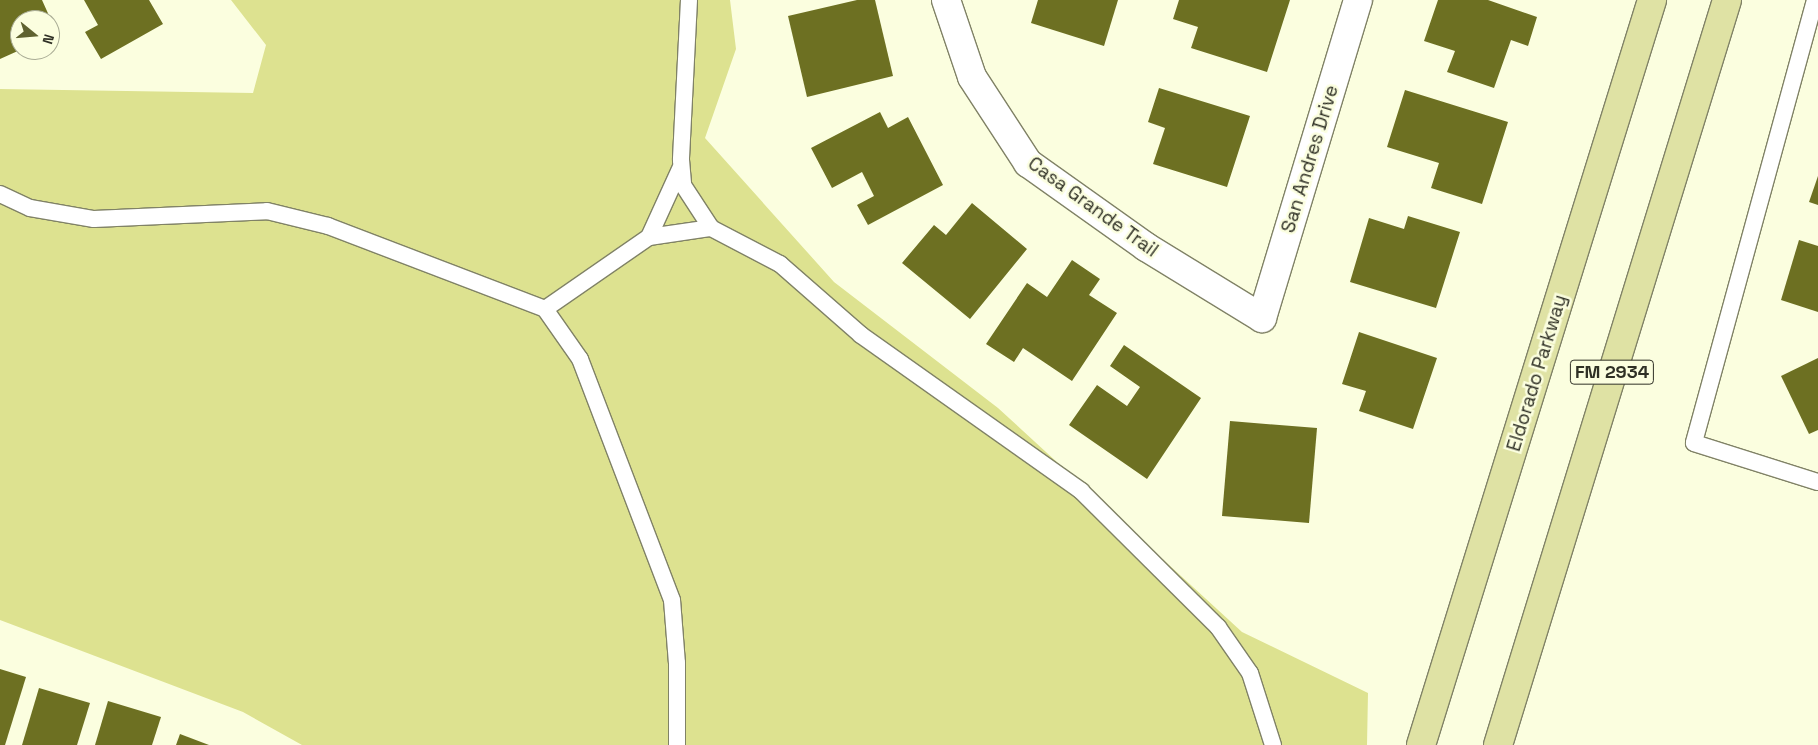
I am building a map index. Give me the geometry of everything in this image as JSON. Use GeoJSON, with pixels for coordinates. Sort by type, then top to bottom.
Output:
{"type":"FeatureCollection","features":[{"type":"Feature","properties":{"kind":"main road","name":"Eldorado Parkway"},"geometry":{"type":"LineString","coordinates":[[1421,745],[1652,0]]}},
{"type":"Feature","properties":{"kind":"main road","name":"FM 2934"},"geometry":{"type":"LineString","coordinates":[[1498,745],[1727,0]]}},
{"type":"Feature","properties":{"kind":"street","name":"Casa Grande Trail"},"geometry":{"type":"LineString","coordinates":[[946,0],[972,77],[1028,163],[1146,247],[1262,318]]}},
{"type":"Feature","properties":{"kind":"street","name":"San Andres Drive"},"geometry":{"type":"LineString","coordinates":[[1262,318],[1358,0]]}},
{"type":"Feature","properties":{"kind":"lane"},"geometry":{"type":"LineString","coordinates":[[689,0],[681,167],[683,185],[710,228],[780,264],[861,335],[1081,491],[1218,626],[1250,673],[1273,745]]}},
{"type":"Feature","properties":{"kind":"lane"},"geometry":{"type":"LineString","coordinates":[[1815,0],[1694,443],[1818,482]]}},
{"type":"Feature","properties":{"kind":"lane"},"geometry":{"type":"LineString","coordinates":[[649,237],[681,167]]}},
{"type":"Feature","properties":{"kind":"lane"},"geometry":{"type":"LineString","coordinates":[[0,194],[30,208],[94,219],[267,211],[328,226],[545,309],[580,359],[672,600],[677,662],[677,745]]}},
{"type":"Feature","properties":{"kind":"lane"},"geometry":{"type":"LineString","coordinates":[[545,309],[649,237],[710,228]]}},
{"type":"Feature","properties":{"kind":"green space"},"geometry":{"type":"Polygon","coordinates":[[[231,0],[730,0],[736,49],[705,138],[834,282],[998,408],[1242,632],[1368,693],[1367,745],[302,745],[243,712],[0,620],[0,89],[253,93],[266,45],[231,0]]]}},
{"type":"Feature","properties":{"kind":"building"},"geometry":{"type":"Polygon","coordinates":[[[0,0],[42,0],[46,10],[10,10],[10,54],[0,59],[0,0]]]}},
{"type":"Feature","properties":{"kind":"building"},"geometry":{"type":"Polygon","coordinates":[[[84,0],[149,0],[163,24],[101,59],[85,32],[98,25],[84,0]]]}},
{"type":"Feature","properties":{"kind":"building"},"geometry":{"type":"Polygon","coordinates":[[[857,0],[875,0],[893,76],[807,97],[788,16],[857,0]]]}},
{"type":"Feature","properties":{"kind":"building"},"geometry":{"type":"Polygon","coordinates":[[[1038,0],[1118,0],[1104,46],[1031,23],[1038,0]]]}},
{"type":"Feature","properties":{"kind":"building"},"geometry":{"type":"Polygon","coordinates":[[[1179,0],[1290,0],[1267,72],[1191,48],[1198,27],[1173,19],[1179,0]]]}},
{"type":"Feature","properties":{"kind":"building"},"geometry":{"type":"Polygon","coordinates":[[[1438,0],[1488,0],[1537,17],[1528,46],[1511,40],[1494,88],[1447,72],[1455,51],[1424,41],[1438,0]]]}},
{"type":"Feature","properties":{"kind":"building"},"geometry":{"type":"Polygon","coordinates":[[[1159,88],[1250,116],[1227,187],[1153,164],[1165,128],[1148,122],[1159,88]]]}},
{"type":"Feature","properties":{"kind":"building"},"geometry":{"type":"Polygon","coordinates":[[[1405,90],[1508,122],[1482,204],[1431,188],[1439,163],[1387,147],[1405,90]]]}},
{"type":"Feature","properties":{"kind":"building"},"geometry":{"type":"Polygon","coordinates":[[[880,112],[888,128],[908,117],[943,185],[868,225],[857,205],[874,196],[862,172],[832,188],[811,148],[880,112]]]}},
{"type":"Feature","properties":{"kind":"building"},"geometry":{"type":"Polygon","coordinates":[[[1818,176],[1818,205],[1809,202],[1818,176]]]}},
{"type":"Feature","properties":{"kind":"building"},"geometry":{"type":"Polygon","coordinates":[[[972,203],[1027,249],[970,319],[902,263],[934,225],[946,235],[972,203]]]}},
{"type":"Feature","properties":{"kind":"building"},"geometry":{"type":"Polygon","coordinates":[[[1408,216],[1460,232],[1436,308],[1350,282],[1369,218],[1404,229],[1408,216]]]}},
{"type":"Feature","properties":{"kind":"building"},"geometry":{"type":"Polygon","coordinates":[[[1799,240],[1818,246],[1818,312],[1781,300],[1799,240]]]}},
{"type":"Feature","properties":{"kind":"building"},"geometry":{"type":"Polygon","coordinates":[[[1072,260],[1100,279],[1089,295],[1117,313],[1072,381],[1023,348],[1014,362],[986,344],[1027,283],[1047,297],[1072,260]]]}},
{"type":"Feature","properties":{"kind":"building"},"geometry":{"type":"Polygon","coordinates":[[[1359,332],[1437,358],[1413,429],[1359,411],[1366,391],[1342,384],[1359,332]]]}},
{"type":"Feature","properties":{"kind":"building"},"geometry":{"type":"Polygon","coordinates":[[[1124,345],[1201,398],[1147,479],[1069,425],[1097,385],[1127,406],[1140,387],[1110,366],[1124,345]]]}},
{"type":"Feature","properties":{"kind":"building"},"geometry":{"type":"Polygon","coordinates":[[[1818,358],[1818,430],[1809,434],[1781,376],[1818,358]]]}},
{"type":"Feature","properties":{"kind":"building"},"geometry":{"type":"Polygon","coordinates":[[[1230,421],[1317,428],[1309,523],[1222,516],[1230,421]]]}},
{"type":"Feature","properties":{"kind":"building"},"geometry":{"type":"Polygon","coordinates":[[[0,669],[26,677],[5,745],[0,745],[0,669]]]}},
{"type":"Feature","properties":{"kind":"building"},"geometry":{"type":"Polygon","coordinates":[[[39,688],[90,703],[77,745],[22,745],[39,688]]]}},
{"type":"Feature","properties":{"kind":"building"},"geometry":{"type":"Polygon","coordinates":[[[108,701],[161,717],[152,745],[95,745],[108,701]]]}},
{"type":"Feature","properties":{"kind":"building"},"geometry":{"type":"Polygon","coordinates":[[[180,734],[209,745],[176,745],[180,734]]]}}]}
